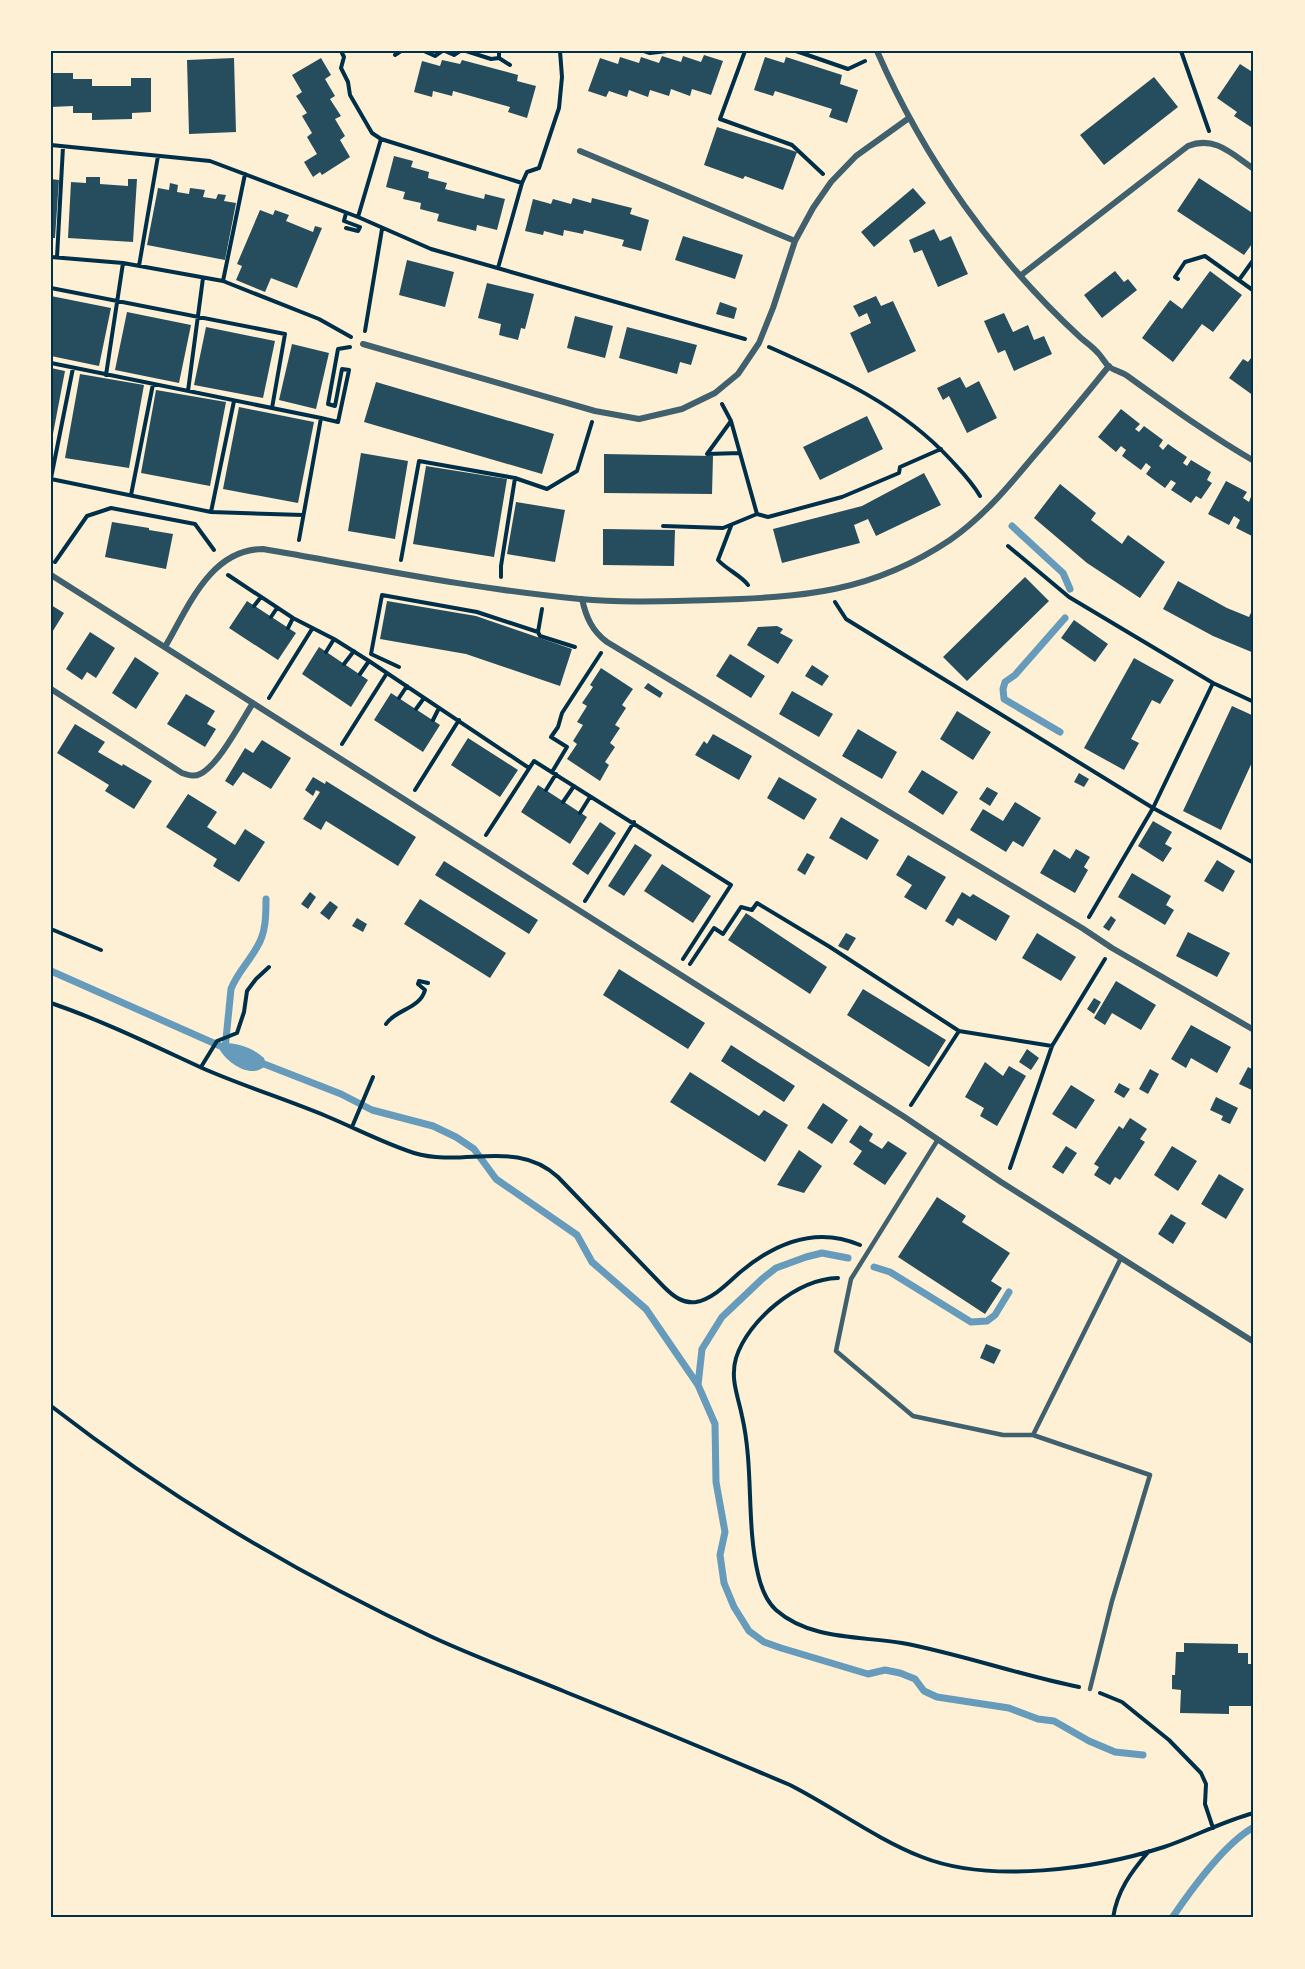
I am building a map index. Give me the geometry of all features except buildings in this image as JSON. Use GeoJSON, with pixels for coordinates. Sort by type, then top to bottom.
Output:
{"type":"FeatureCollection","features":[{"type":"Feature","properties":{"kind":"street"},"geometry":{"type":"LineString","coordinates":[[877,51],[909,118],[963,204],[1020,276],[1109,366],[1123,373],[1194,424],[1254,461]]}},
{"type":"Feature","properties":{"kind":"street"},"geometry":{"type":"LineString","coordinates":[[363,344],[595,411],[639,419],[682,409],[715,393],[738,374],[759,343],[795,241],[813,208],[831,182],[862,152],[909,118]]}},
{"type":"Feature","properties":{"kind":"street"},"geometry":{"type":"LineString","coordinates":[[1020,276],[1183,150],[1200,142],[1213,143],[1254,169]]}},
{"type":"Feature","properties":{"kind":"street"},"geometry":{"type":"LineString","coordinates":[[580,151],[795,241]]}},
{"type":"Feature","properties":{"kind":"street"},"geometry":{"type":"LineString","coordinates":[[165,647],[211,573],[231,556],[253,549],[282,552],[464,585],[582,599],[770,598],[828,591],[862,583],[895,570],[932,551],[976,520],[1012,482],[1109,366]]}},
{"type":"Feature","properties":{"kind":"street"},"geometry":{"type":"LineString","coordinates":[[51,575],[903,1116],[937,1141],[1254,1342]]}},
{"type":"Feature","properties":{"kind":"street"},"geometry":{"type":"LineString","coordinates":[[582,599],[591,625],[600,637],[1112,948],[1254,1030]]}},
{"type":"Feature","properties":{"kind":"street"},"geometry":{"type":"LineString","coordinates":[[51,689],[182,773],[193,776],[211,766],[253,703]]}},
{"type":"Feature","properties":{"kind":"lane"},"geometry":{"type":"LineString","coordinates":[[937,1141],[851,1279],[837,1351],[913,1416],[1004,1435],[1033,1435],[1150,1475],[1112,1601],[1090,1689]]}},
{"type":"Feature","properties":{"kind":"lane"},"geometry":{"type":"LineString","coordinates":[[1033,1435],[1121,1258]]}},
{"type":"Feature","properties":{"kind":"path"},"geometry":{"type":"LineString","coordinates":[[341,51],[344,57],[341,68],[348,82],[350,95],[372,133],[381,139],[522,183]]}},
{"type":"Feature","properties":{"kind":"path"},"geometry":{"type":"LineString","coordinates":[[395,55],[401,51]]}},
{"type":"Feature","properties":{"kind":"path"},"geometry":{"type":"LineString","coordinates":[[424,51],[435,56],[444,51],[454,55],[460,51]]}},
{"type":"Feature","properties":{"kind":"path"},"geometry":{"type":"LineString","coordinates":[[466,51],[491,59],[499,58],[510,65]]}},
{"type":"Feature","properties":{"kind":"path"},"geometry":{"type":"LineString","coordinates":[[499,51],[499,58]]}},
{"type":"Feature","properties":{"kind":"path"},"geometry":{"type":"LineString","coordinates":[[498,268],[522,183],[527,172],[539,168],[559,108],[562,77],[560,51]]}},
{"type":"Feature","properties":{"kind":"path"},"geometry":{"type":"LineString","coordinates":[[644,51],[650,53],[667,51]]}},
{"type":"Feature","properties":{"kind":"path"},"geometry":{"type":"LineString","coordinates":[[745,51],[720,119],[792,145],[831,182]]}},
{"type":"Feature","properties":{"kind":"path"},"geometry":{"type":"LineString","coordinates":[[796,51],[848,69],[865,61]]}},
{"type":"Feature","properties":{"kind":"path"},"geometry":{"type":"LineString","coordinates":[[1181,51],[1213,143]]}},
{"type":"Feature","properties":{"kind":"path"},"geometry":{"type":"LineString","coordinates":[[358,218],[381,139]]}},
{"type":"Feature","properties":{"kind":"path"},"geometry":{"type":"LineString","coordinates":[[51,145],[210,161],[346,213],[431,249],[759,343],[826,372],[891,407],[941,449],[973,483],[981,496]]}},
{"type":"Feature","properties":{"kind":"path"},"geometry":{"type":"LineString","coordinates":[[57,257],[63,147]]}},
{"type":"Feature","properties":{"kind":"path"},"geometry":{"type":"LineString","coordinates":[[138,266],[158,156]]}},
{"type":"Feature","properties":{"kind":"path"},"geometry":{"type":"LineString","coordinates":[[223,281],[246,174]]}},
{"type":"Feature","properties":{"kind":"path"},"geometry":{"type":"LineString","coordinates":[[346,213],[344,221],[360,227],[358,231],[346,228]]}},
{"type":"Feature","properties":{"kind":"path"},"geometry":{"type":"LineString","coordinates":[[363,344],[382,229]]}},
{"type":"Feature","properties":{"kind":"path"},"geometry":{"type":"LineString","coordinates":[[1178,279],[1174,277],[1185,262],[1205,256],[1254,291]]}},
{"type":"Feature","properties":{"kind":"path"},"geometry":{"type":"LineString","coordinates":[[51,257],[123,263],[223,281],[319,319],[363,344]]}},
{"type":"Feature","properties":{"kind":"path"},"geometry":{"type":"LineString","coordinates":[[1239,280],[1254,259]]}},
{"type":"Feature","properties":{"kind":"path"},"geometry":{"type":"LineString","coordinates":[[106,375],[123,263]]}},
{"type":"Feature","properties":{"kind":"path"},"geometry":{"type":"LineString","coordinates":[[188,391],[203,278]]}},
{"type":"Feature","properties":{"kind":"path"},"geometry":{"type":"LineString","coordinates":[[51,288],[285,334],[272,408]]}},
{"type":"Feature","properties":{"kind":"path"},"geometry":{"type":"LineString","coordinates":[[51,363],[338,422],[349,370],[342,369],[335,406],[328,404],[338,349],[363,344]]}},
{"type":"Feature","properties":{"kind":"path"},"geometry":{"type":"LineString","coordinates":[[74,368],[51,479],[211,512],[303,515]]}},
{"type":"Feature","properties":{"kind":"path"},"geometry":{"type":"LineString","coordinates":[[131,495],[153,384]]}},
{"type":"Feature","properties":{"kind":"path"},"geometry":{"type":"LineString","coordinates":[[715,393],[731,421],[757,514]]}},
{"type":"Feature","properties":{"kind":"path"},"geometry":{"type":"LineString","coordinates":[[211,512],[234,401]]}},
{"type":"Feature","properties":{"kind":"path"},"geometry":{"type":"LineString","coordinates":[[299,540],[321,418]]}},
{"type":"Feature","properties":{"kind":"path"},"geometry":{"type":"LineString","coordinates":[[401,560],[419,460],[515,478],[547,489],[577,471],[592,421]]}},
{"type":"Feature","properties":{"kind":"path"},"geometry":{"type":"LineString","coordinates":[[731,421],[707,454],[740,453]]}},
{"type":"Feature","properties":{"kind":"path"},"geometry":{"type":"LineString","coordinates":[[663,526],[723,528],[757,514],[768,517],[842,498],[899,473],[900,467],[941,449]]}},
{"type":"Feature","properties":{"kind":"path"},"geometry":{"type":"LineString","coordinates":[[501,577],[515,478]]}},
{"type":"Feature","properties":{"kind":"path"},"geometry":{"type":"LineString","coordinates":[[55,562],[87,516],[111,508],[195,524],[214,550]]}},
{"type":"Feature","properties":{"kind":"path"},"geometry":{"type":"LineString","coordinates":[[731,526],[718,560],[727,570],[746,581],[748,585]]}},
{"type":"Feature","properties":{"kind":"path"},"geometry":{"type":"LineString","coordinates":[[1008,546],[1069,597],[1213,682],[1254,702]]}},
{"type":"Feature","properties":{"kind":"path"},"geometry":{"type":"LineString","coordinates":[[228,575],[312,629],[354,651],[529,768]]}},
{"type":"Feature","properties":{"kind":"path"},"geometry":{"type":"LineString","coordinates":[[416,601],[418,590]]}},
{"type":"Feature","properties":{"kind":"path"},"geometry":{"type":"LineString","coordinates":[[828,591],[846,619],[1152,808],[1254,863]]}},
{"type":"Feature","properties":{"kind":"path"},"geometry":{"type":"LineString","coordinates":[[399,667],[371,654],[382,595],[477,612],[575,647]]}},
{"type":"Feature","properties":{"kind":"path"},"geometry":{"type":"LineString","coordinates":[[254,606],[261,597]]}},
{"type":"Feature","properties":{"kind":"path"},"geometry":{"type":"LineString","coordinates":[[271,617],[277,607]]}},
{"type":"Feature","properties":{"kind":"path"},"geometry":{"type":"LineString","coordinates":[[538,632],[542,607]]}},
{"type":"Feature","properties":{"kind":"path"},"geometry":{"type":"LineString","coordinates":[[288,628],[294,618]]}},
{"type":"Feature","properties":{"kind":"path"},"geometry":{"type":"LineString","coordinates":[[268,698],[312,629]]}},
{"type":"Feature","properties":{"kind":"path"},"geometry":{"type":"LineString","coordinates":[[326,652],[334,639]]}},
{"type":"Feature","properties":{"kind":"path"},"geometry":{"type":"LineString","coordinates":[[344,664],[354,651]]}},
{"type":"Feature","properties":{"kind":"path"},"geometry":{"type":"LineString","coordinates":[[360,674],[369,661]]}},
{"type":"Feature","properties":{"kind":"path"},"geometry":{"type":"LineString","coordinates":[[546,790],[567,747],[551,737],[558,727],[562,713],[597,661]]}},
{"type":"Feature","properties":{"kind":"path"},"geometry":{"type":"LineString","coordinates":[[335,754],[387,673]]}},
{"type":"Feature","properties":{"kind":"path"},"geometry":{"type":"LineString","coordinates":[[1082,928],[1152,808],[1213,682]]}},
{"type":"Feature","properties":{"kind":"path"},"geometry":{"type":"LineString","coordinates":[[399,698],[407,686]]}},
{"type":"Feature","properties":{"kind":"path"},"geometry":{"type":"LineString","coordinates":[[416,709],[424,698]]}},
{"type":"Feature","properties":{"kind":"path"},"geometry":{"type":"LineString","coordinates":[[433,720],[439,708]]}},
{"type":"Feature","properties":{"kind":"path"},"geometry":{"type":"LineString","coordinates":[[408,801],[459,720]]}},
{"type":"Feature","properties":{"kind":"path"},"geometry":{"type":"LineString","coordinates":[[476,743],[480,737]]}},
{"type":"Feature","properties":{"kind":"path"},"geometry":{"type":"LineString","coordinates":[[492,753],[496,747]]}},
{"type":"Feature","properties":{"kind":"path"},"geometry":{"type":"LineString","coordinates":[[510,765],[513,758]]}},
{"type":"Feature","properties":{"kind":"path"},"geometry":{"type":"LineString","coordinates":[[478,846],[534,761],[731,885],[683,959]]}},
{"type":"Feature","properties":{"kind":"path"},"geometry":{"type":"LineString","coordinates":[[563,802],[574,786]]}},
{"type":"Feature","properties":{"kind":"path"},"geometry":{"type":"LineString","coordinates":[[580,813],[590,797]]}},
{"type":"Feature","properties":{"kind":"path"},"geometry":{"type":"LineString","coordinates":[[579,911],[634,822]]}},
{"type":"Feature","properties":{"kind":"path"},"geometry":{"type":"LineString","coordinates":[[690,964],[714,928],[723,934],[741,908],[752,910],[757,903],[959,1030],[1052,1046]]}},
{"type":"Feature","properties":{"kind":"path"},"geometry":{"type":"LineString","coordinates":[[51,929],[101,950]]}},
{"type":"Feature","properties":{"kind":"path"},"geometry":{"type":"LineString","coordinates":[[1010,1168],[1052,1046],[1112,948]]}},
{"type":"Feature","properties":{"kind":"path"},"geometry":{"type":"LineString","coordinates":[[201,1067],[217,1041],[236,1035],[244,1012],[247,991],[269,967]]}},
{"type":"Feature","properties":{"kind":"path"},"geometry":{"type":"LineString","coordinates":[[386,1024],[392,1017],[423,997],[425,990],[418,984],[418,981],[428,983]]}},
{"type":"Feature","properties":{"kind":"path"},"geometry":{"type":"LineString","coordinates":[[51,1004],[122,1030],[201,1067],[401,1149],[430,1157],[512,1156],[527,1158],[542,1164],[558,1177],[670,1293],[688,1302],[707,1298],[759,1258],[790,1241],[825,1236],[844,1239],[869,1249]]}},
{"type":"Feature","properties":{"kind":"path"},"geometry":{"type":"LineString","coordinates":[[911,1105],[959,1030]]}},
{"type":"Feature","properties":{"kind":"path"},"geometry":{"type":"LineString","coordinates":[[352,1127],[373,1077]]}},
{"type":"Feature","properties":{"kind":"path"},"geometry":{"type":"LineString","coordinates":[[851,1279],[834,1278],[814,1283],[785,1298],[750,1332],[736,1358],[733,1380],[748,1449],[755,1557],[759,1580],[766,1598],[783,1616],[793,1622],[822,1631],[846,1637],[902,1643],[1090,1689],[1122,1702],[1169,1740],[1198,1769],[1205,1780],[1205,1804],[1213,1827]]}},
{"type":"Feature","properties":{"kind":"path"},"geometry":{"type":"LineString","coordinates":[[51,1406],[97,1442],[154,1481],[338,1590],[431,1636],[790,1785],[892,1844],[923,1858],[976,1870],[1024,1871],[1071,1867],[1149,1851],[1254,1813]]}},
{"type":"Feature","properties":{"kind":"path"},"geometry":{"type":"LineString","coordinates":[[1113,1918],[1116,1901],[1125,1883],[1149,1851]]}},
{"type":"Feature","properties":{"kind":"water"},"geometry":{"type":"Polygon","coordinates":[[[226,1043],[241,1045],[256,1052],[264,1058],[266,1065],[261,1069],[248,1071],[235,1065],[220,1050],[221,1045],[226,1043]]]}},
{"type":"Feature","properties":{"kind":"waterway"},"geometry":{"type":"LineString","coordinates":[[1012,526],[1063,573],[1070,589]]}},
{"type":"Feature","properties":{"kind":"waterway"},"geometry":{"type":"LineString","coordinates":[[1060,732],[1004,699],[1003,689],[1005,682],[1015,675],[1065,618]]}},
{"type":"Feature","properties":{"kind":"waterway"},"geometry":{"type":"LineString","coordinates":[[225,1049],[231,989],[260,942],[266,918],[266,899]]}},
{"type":"Feature","properties":{"kind":"waterway"},"geometry":{"type":"LineString","coordinates":[[51,971],[227,1049]]}},
{"type":"Feature","properties":{"kind":"waterway"},"geometry":{"type":"LineString","coordinates":[[259,1062],[341,1094],[372,1110],[433,1126],[456,1137],[474,1149],[496,1179],[577,1235],[592,1262],[646,1309],[698,1385],[715,1424],[716,1482],[725,1532],[720,1555],[724,1583],[734,1607],[749,1631],[764,1642],[781,1648],[868,1674],[885,1670],[900,1673],[915,1679],[924,1691],[937,1697],[1009,1708],[1038,1719],[1054,1721],[1089,1741],[1115,1752],[1143,1755]]}},
{"type":"Feature","properties":{"kind":"waterway"},"geometry":{"type":"LineString","coordinates":[[698,1385],[702,1349],[722,1317],[762,1279],[776,1268],[822,1253],[848,1258]]}},
{"type":"Feature","properties":{"kind":"waterway"},"geometry":{"type":"LineString","coordinates":[[874,1267],[890,1272],[971,1322],[987,1321],[995,1315],[1009,1292]]}},
{"type":"Feature","properties":{"kind":"waterway"},"geometry":{"type":"LineString","coordinates":[[1172,1918],[1220,1855],[1254,1827]]}}]}
